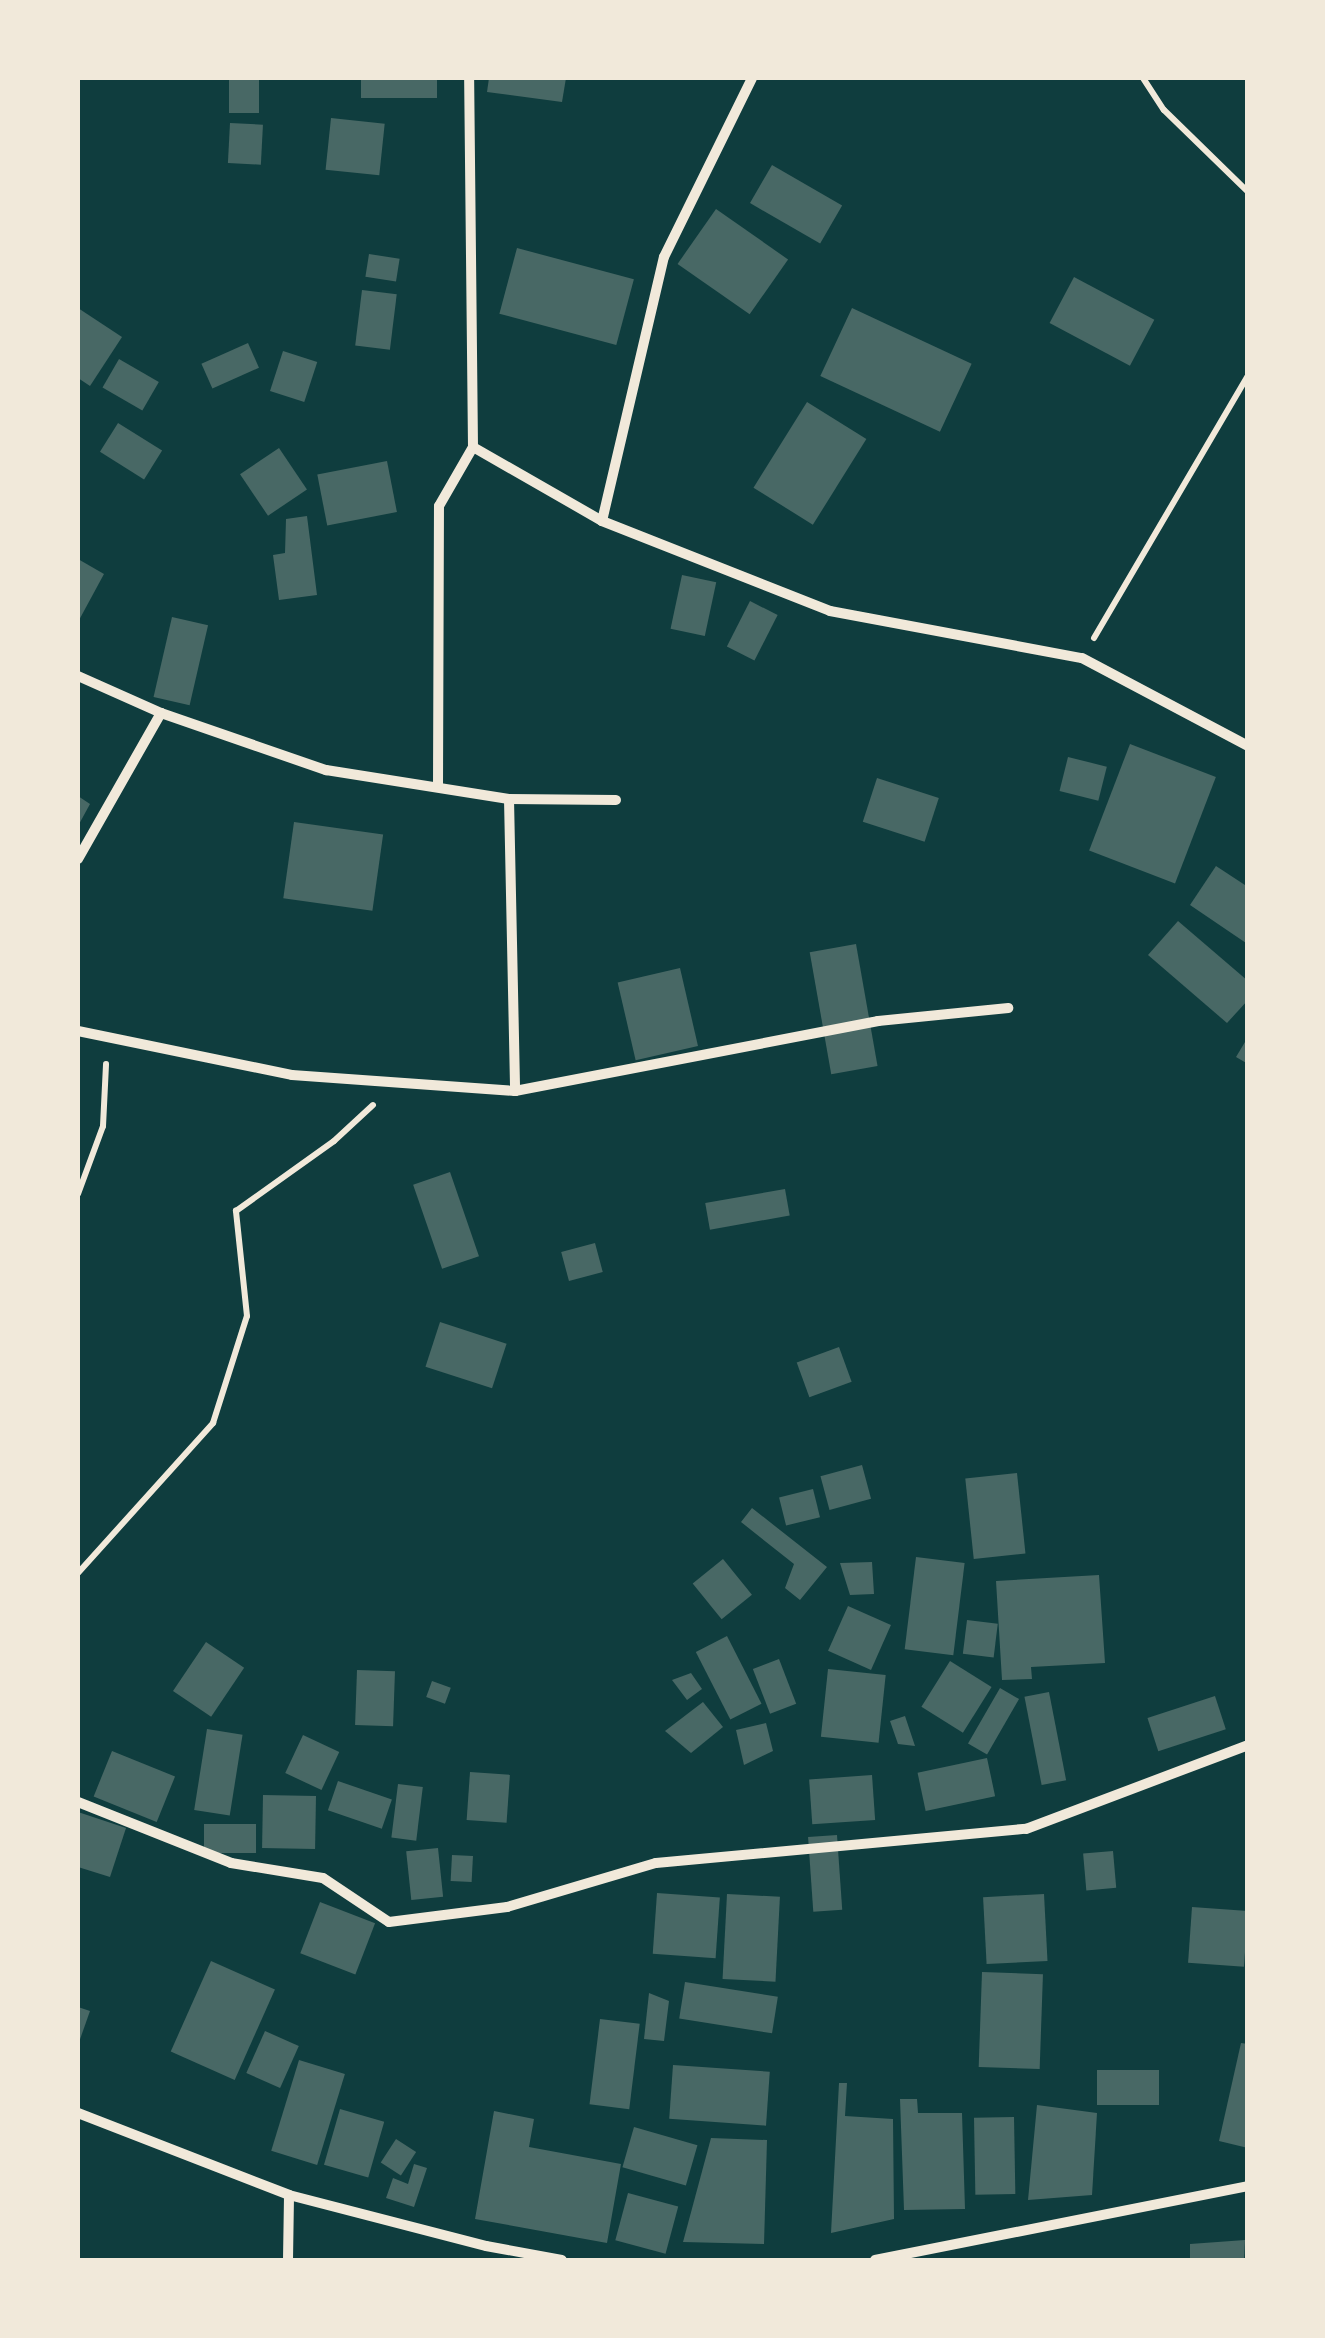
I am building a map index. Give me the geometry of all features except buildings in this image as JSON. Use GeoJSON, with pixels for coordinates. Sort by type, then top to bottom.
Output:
{"type":"FeatureCollection","features":[{"type":"Feature","properties":{"kind":"street"},"geometry":{"type":"LineString","coordinates":[[438,787],[439,506],[472,447],[469,78]]}},
{"type":"Feature","properties":{"kind":"street"},"geometry":{"type":"LineString","coordinates":[[602,521],[664,257],[752,78]]}},
{"type":"Feature","properties":{"kind":"street"},"geometry":{"type":"LineString","coordinates":[[472,447],[602,521],[830,611],[1082,658],[1248,746]]}},
{"type":"Feature","properties":{"kind":"street"},"geometry":{"type":"LineString","coordinates":[[78,676],[161,713],[326,770],[509,799],[616,800]]}},
{"type":"Feature","properties":{"kind":"street"},"geometry":{"type":"LineString","coordinates":[[78,859],[161,713]]}},
{"type":"Feature","properties":{"kind":"street"},"geometry":{"type":"LineString","coordinates":[[509,799],[515,1091]]}},
{"type":"Feature","properties":{"kind":"street"},"geometry":{"type":"LineString","coordinates":[[78,1031],[292,1076],[515,1091],[878,1021],[1008,1008]]}},
{"type":"Feature","properties":{"kind":"street"},"geometry":{"type":"LineString","coordinates":[[78,1802],[231,1863],[323,1878],[390,1922],[507,1907],[656,1863],[1026,1829],[1248,1745]]}},
{"type":"Feature","properties":{"kind":"street"},"geometry":{"type":"LineString","coordinates":[[78,2112],[290,2194],[486,2246],[562,2260]]}},
{"type":"Feature","properties":{"kind":"street"},"geometry":{"type":"LineString","coordinates":[[875,2260],[1248,2186]]}},
{"type":"Feature","properties":{"kind":"street"},"geometry":{"type":"LineString","coordinates":[[288,2260],[290,2194]]}},
{"type":"Feature","properties":{"kind":"path"},"geometry":{"type":"LineString","coordinates":[[1143,78],[1164,110],[1248,192]]}},
{"type":"Feature","properties":{"kind":"path"},"geometry":{"type":"LineString","coordinates":[[1082,658],[1248,376]]}},
{"type":"Feature","properties":{"kind":"path"},"geometry":{"type":"LineString","coordinates":[[78,1194],[102,1126],[108,1038]]}},
{"type":"Feature","properties":{"kind":"path"},"geometry":{"type":"LineString","coordinates":[[78,1573],[213,1423],[247,1316],[236,1211],[334,1141],[396,1084]]}}]}
